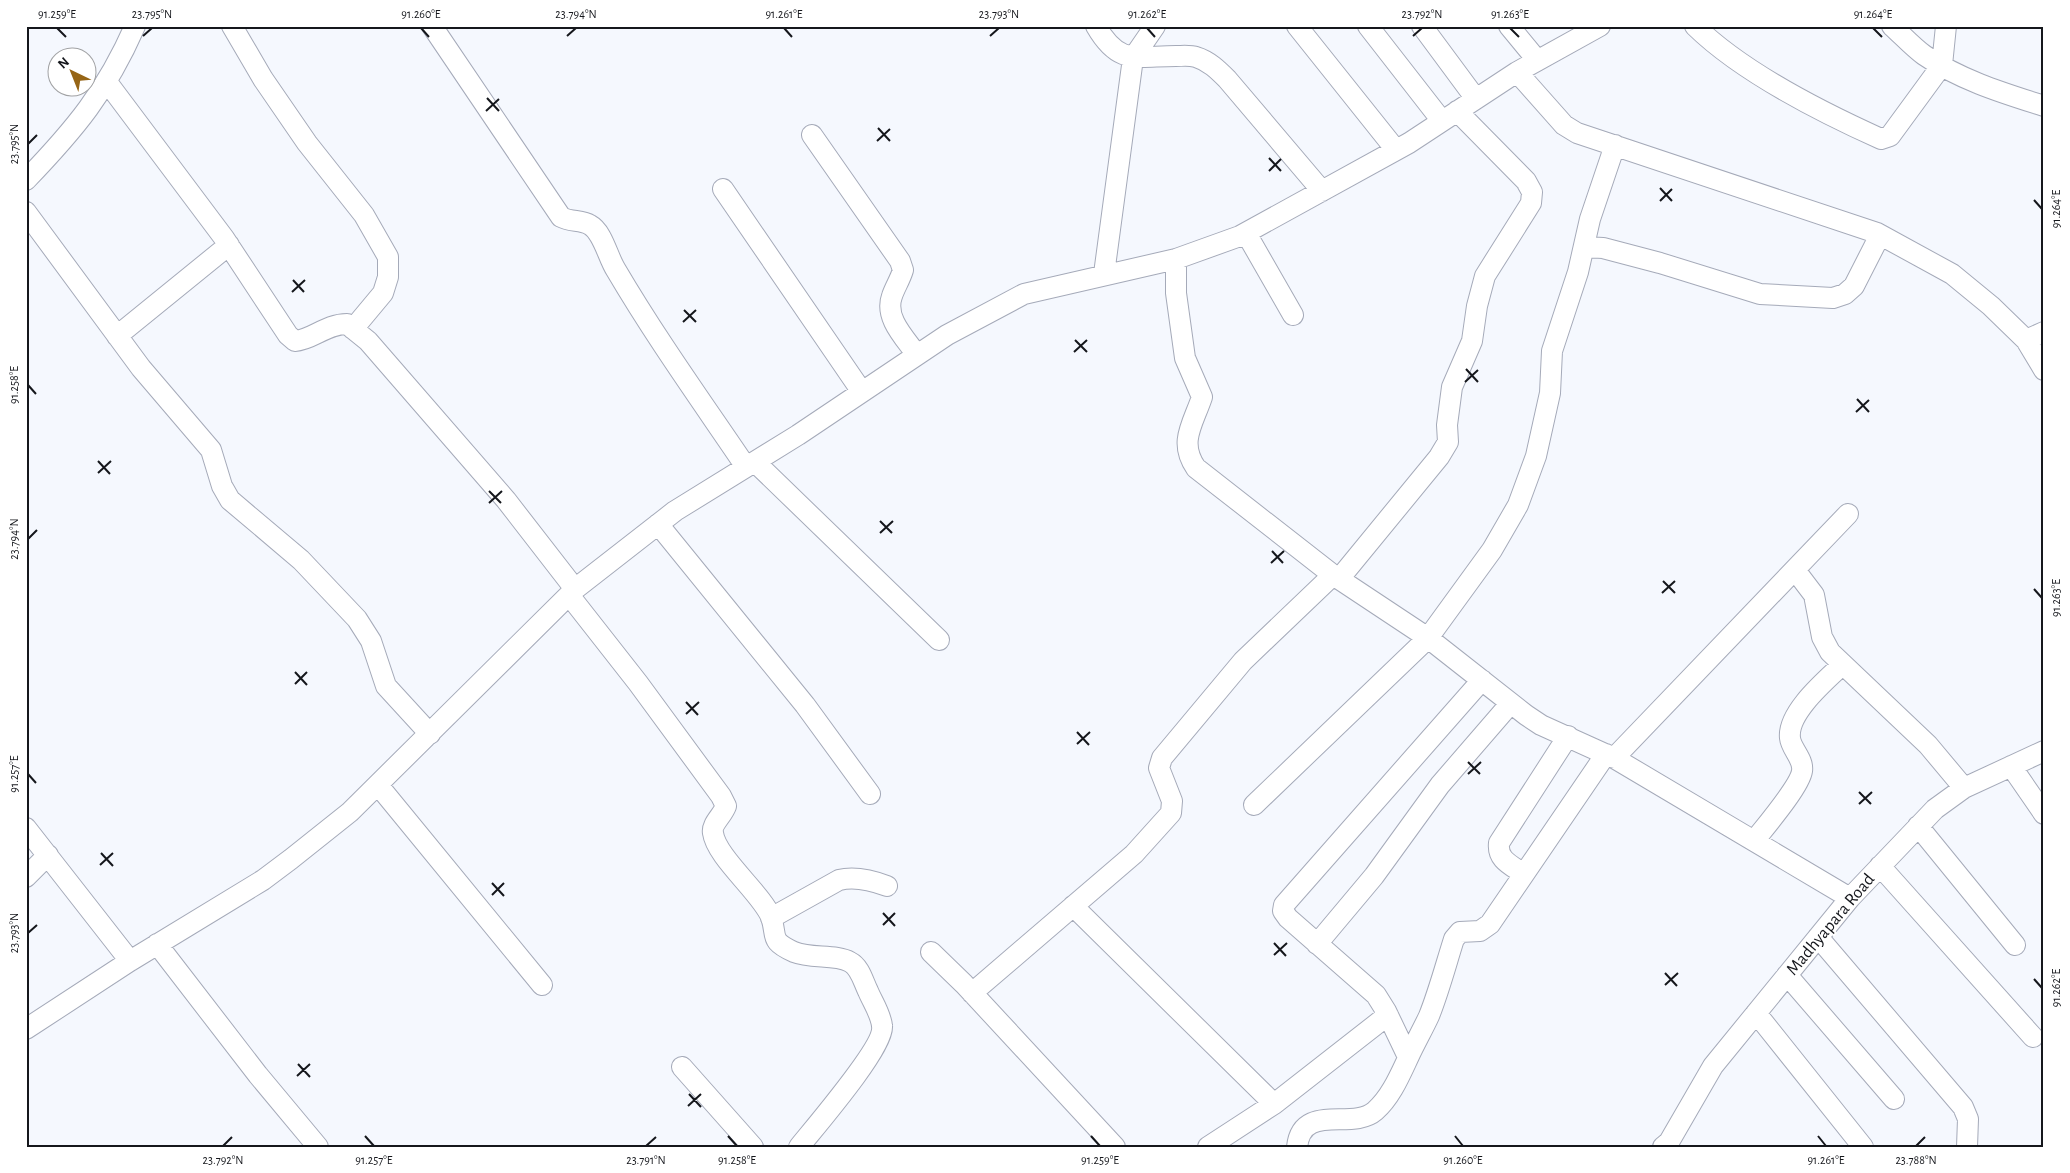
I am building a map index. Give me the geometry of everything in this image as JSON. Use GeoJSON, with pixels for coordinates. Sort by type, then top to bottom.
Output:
{"type":"FeatureCollection","features":[{"type":"Feature","properties":{"kind":"street"},"geometry":{"type":"LineString","coordinates":[[26,180],[65,140],[107,82],[119,62],[135,26]]}},
{"type":"Feature","properties":{"kind":"street"},"geometry":{"type":"LineString","coordinates":[[232,26],[264,80],[307,143],[364,215],[388,257],[388,277],[383,293],[354,329]]}},
{"type":"Feature","properties":{"kind":"street"},"geometry":{"type":"LineString","coordinates":[[432,26],[561,217],[568,222],[589,224],[597,232],[615,270],[678,368],[751,464],[939,640]]}},
{"type":"Feature","properties":{"kind":"street"},"geometry":{"type":"LineString","coordinates":[[1096,26],[1106,43],[1116,52],[1133,58],[1194,56],[1209,63],[1227,79],[1322,191]]}},
{"type":"Feature","properties":{"kind":"street"},"geometry":{"type":"LineString","coordinates":[[1104,274],[1133,58],[1155,26]]}},
{"type":"Feature","properties":{"kind":"street"},"geometry":{"type":"LineString","coordinates":[[1297,26],[1396,150]]}},
{"type":"Feature","properties":{"kind":"street"},"geometry":{"type":"LineString","coordinates":[[972,993],[1134,854],[1171,813],[1172,801],[1159,768],[1162,758],[1243,661],[1336,577],[1440,457],[1448,442],[1452,387],[1472,341],[1477,306],[1485,276],[1531,203],[1532,192],[1526,181],[1450,116],[1368,26]]}},
{"type":"Feature","properties":{"kind":"street"},"geometry":{"type":"LineString","coordinates":[[1422,26],[1476,99]]}},
{"type":"Feature","properties":{"kind":"street"},"geometry":{"type":"LineString","coordinates":[[1510,26],[1537,60]]}},
{"type":"Feature","properties":{"kind":"street"},"geometry":{"type":"LineString","coordinates":[[26,1029],[157,944],[263,880],[350,812],[572,592],[675,511],[751,464],[947,335],[1024,294],[1206,250],[1246,232],[1396,150],[1517,72],[1600,26]]}},
{"type":"Feature","properties":{"kind":"street"},"geometry":{"type":"LineString","coordinates":[[1695,26],[1738,61],[1836,119],[1881,139],[1890,136],[1942,65],[1946,26]]}},
{"type":"Feature","properties":{"kind":"street"},"geometry":{"type":"LineString","coordinates":[[1892,26],[1923,54],[1942,65],[1993,89],[2044,106]]}},
{"type":"Feature","properties":{"kind":"street"},"geometry":{"type":"LineString","coordinates":[[1517,72],[1564,125],[1578,133],[1880,235],[1952,274],[1991,306],[2035,336],[2044,370]]}},
{"type":"Feature","properties":{"kind":"street"},"geometry":{"type":"LineString","coordinates":[[107,82],[229,245],[273,314],[294,341],[302,340],[320,330],[340,324],[347,324],[354,329],[368,341],[506,500],[721,796],[726,806],[714,826],[713,834],[722,851],[771,918],[773,936],[787,948],[807,956],[849,961],[858,968],[882,1025],[881,1038],[839,1098],[800,1147]]}},
{"type":"Feature","properties":{"kind":"street"},"geometry":{"type":"LineString","coordinates":[[812,135],[900,261],[903,270],[892,295],[889,308],[894,323],[917,355]]}},
{"type":"Feature","properties":{"kind":"street"},"geometry":{"type":"LineString","coordinates":[[1254,805],[1428,638],[1492,550],[1518,505],[1536,456],[1550,393],[1552,351],[1585,247],[1590,219],[1615,145]]}},
{"type":"Feature","properties":{"kind":"street"},"geometry":{"type":"LineString","coordinates":[[723,189],[862,392]]}},
{"type":"Feature","properties":{"kind":"street"},"geometry":{"type":"LineString","coordinates":[[26,212],[117,336],[211,450],[222,486],[230,500],[301,560],[357,619],[371,641],[386,686],[430,734]]}},
{"type":"Feature","properties":{"kind":"street"},"geometry":{"type":"LineString","coordinates":[[1246,232],[1293,315]]}},
{"type":"Feature","properties":{"kind":"street"},"geometry":{"type":"LineString","coordinates":[[1585,247],[1603,248],[1760,294],[1833,298],[1845,294],[1854,286],[1880,235]]}},
{"type":"Feature","properties":{"kind":"street"},"geometry":{"type":"LineString","coordinates":[[117,336],[229,245]]}},
{"type":"Feature","properties":{"kind":"street"},"geometry":{"type":"LineString","coordinates":[[1176,258],[1176,293],[1185,358],[1202,397],[1188,436],[1188,457],[1196,468],[1336,577],[1428,638],[1510,704],[1541,725],[1610,756],[1850,898]]}},
{"type":"Feature","properties":{"kind":"street"},"geometry":{"type":"LineString","coordinates":[[1297,1147],[1300,1133],[1308,1125],[1331,1118],[1358,1118],[1374,1113],[1384,1102],[1429,1016],[1454,939],[1460,932],[1480,931],[1490,924],[1610,756],[1848,514]]}},
{"type":"Feature","properties":{"kind":"street"},"geometry":{"type":"LineString","coordinates":[[658,524],[805,705],[870,794]]}},
{"type":"Feature","properties":{"kind":"street"},"geometry":{"type":"LineString","coordinates":[[1795,570],[1814,595],[1822,637],[1830,652],[1928,745],[1964,788]]}},
{"type":"Feature","properties":{"kind":"street"},"geometry":{"type":"LineString","coordinates":[[1754,841],[1791,792],[1802,771],[1800,758],[1790,740],[1791,724],[1805,704],[1842,665]]}},
{"type":"Feature","properties":{"kind":"street"},"geometry":{"type":"LineString","coordinates":[[1408,1057],[1376,995],[1288,918],[1283,911],[1284,905],[1482,680]]}},
{"type":"Feature","properties":{"kind":"street"},"geometry":{"type":"LineString","coordinates":[[1317,944],[1374,876],[1440,785],[1510,704]]}},
{"type":"Feature","properties":{"kind":"street"},"geometry":{"type":"LineString","coordinates":[[1524,874],[1503,860],[1498,851],[1499,842],[1568,736]]}},
{"type":"Feature","properties":{"kind":"street","name":"Madhyapara Road"},"geometry":{"type":"LineString","coordinates":[[1663,1147],[1669,1142],[1713,1066],[1850,898],[1918,826],[1950,796],[2044,751]]}},
{"type":"Feature","properties":{"kind":"street"},"geometry":{"type":"LineString","coordinates":[[2011,766],[2044,814]]}},
{"type":"Feature","properties":{"kind":"street"},"geometry":{"type":"LineString","coordinates":[[378,785],[542,985]]}},
{"type":"Feature","properties":{"kind":"street"},"geometry":{"type":"LineString","coordinates":[[1918,826],[2015,945]]}},
{"type":"Feature","properties":{"kind":"street"},"geometry":{"type":"LineString","coordinates":[[26,828],[130,961]]}},
{"type":"Feature","properties":{"kind":"street"},"geometry":{"type":"LineString","coordinates":[[26,877],[48,855]]}},
{"type":"Feature","properties":{"kind":"street"},"geometry":{"type":"LineString","coordinates":[[1880,866],[2033,1037]]}},
{"type":"Feature","properties":{"kind":"street"},"geometry":{"type":"LineString","coordinates":[[771,918],[838,880],[848,877],[868,880],[887,886]]}},
{"type":"Feature","properties":{"kind":"street"},"geometry":{"type":"LineString","coordinates":[[1073,906],[1274,1104]]}},
{"type":"Feature","properties":{"kind":"street"},"geometry":{"type":"LineString","coordinates":[[1818,938],[1963,1107],[1968,1119],[1967,1147]]}},
{"type":"Feature","properties":{"kind":"street"},"geometry":{"type":"LineString","coordinates":[[157,944],[258,1075],[318,1147]]}},
{"type":"Feature","properties":{"kind":"street"},"geometry":{"type":"LineString","coordinates":[[931,952],[972,993],[1115,1147]]}},
{"type":"Feature","properties":{"kind":"street"},"geometry":{"type":"LineString","coordinates":[[1788,975],[1894,1098]]}},
{"type":"Feature","properties":{"kind":"street"},"geometry":{"type":"LineString","coordinates":[[1756,1013],[1863,1147]]}},
{"type":"Feature","properties":{"kind":"street"},"geometry":{"type":"LineString","coordinates":[[1208,1147],[1274,1104],[1388,1015]]}},
{"type":"Feature","properties":{"kind":"street"},"geometry":{"type":"LineString","coordinates":[[682,1067],[753,1147]]}}]}
